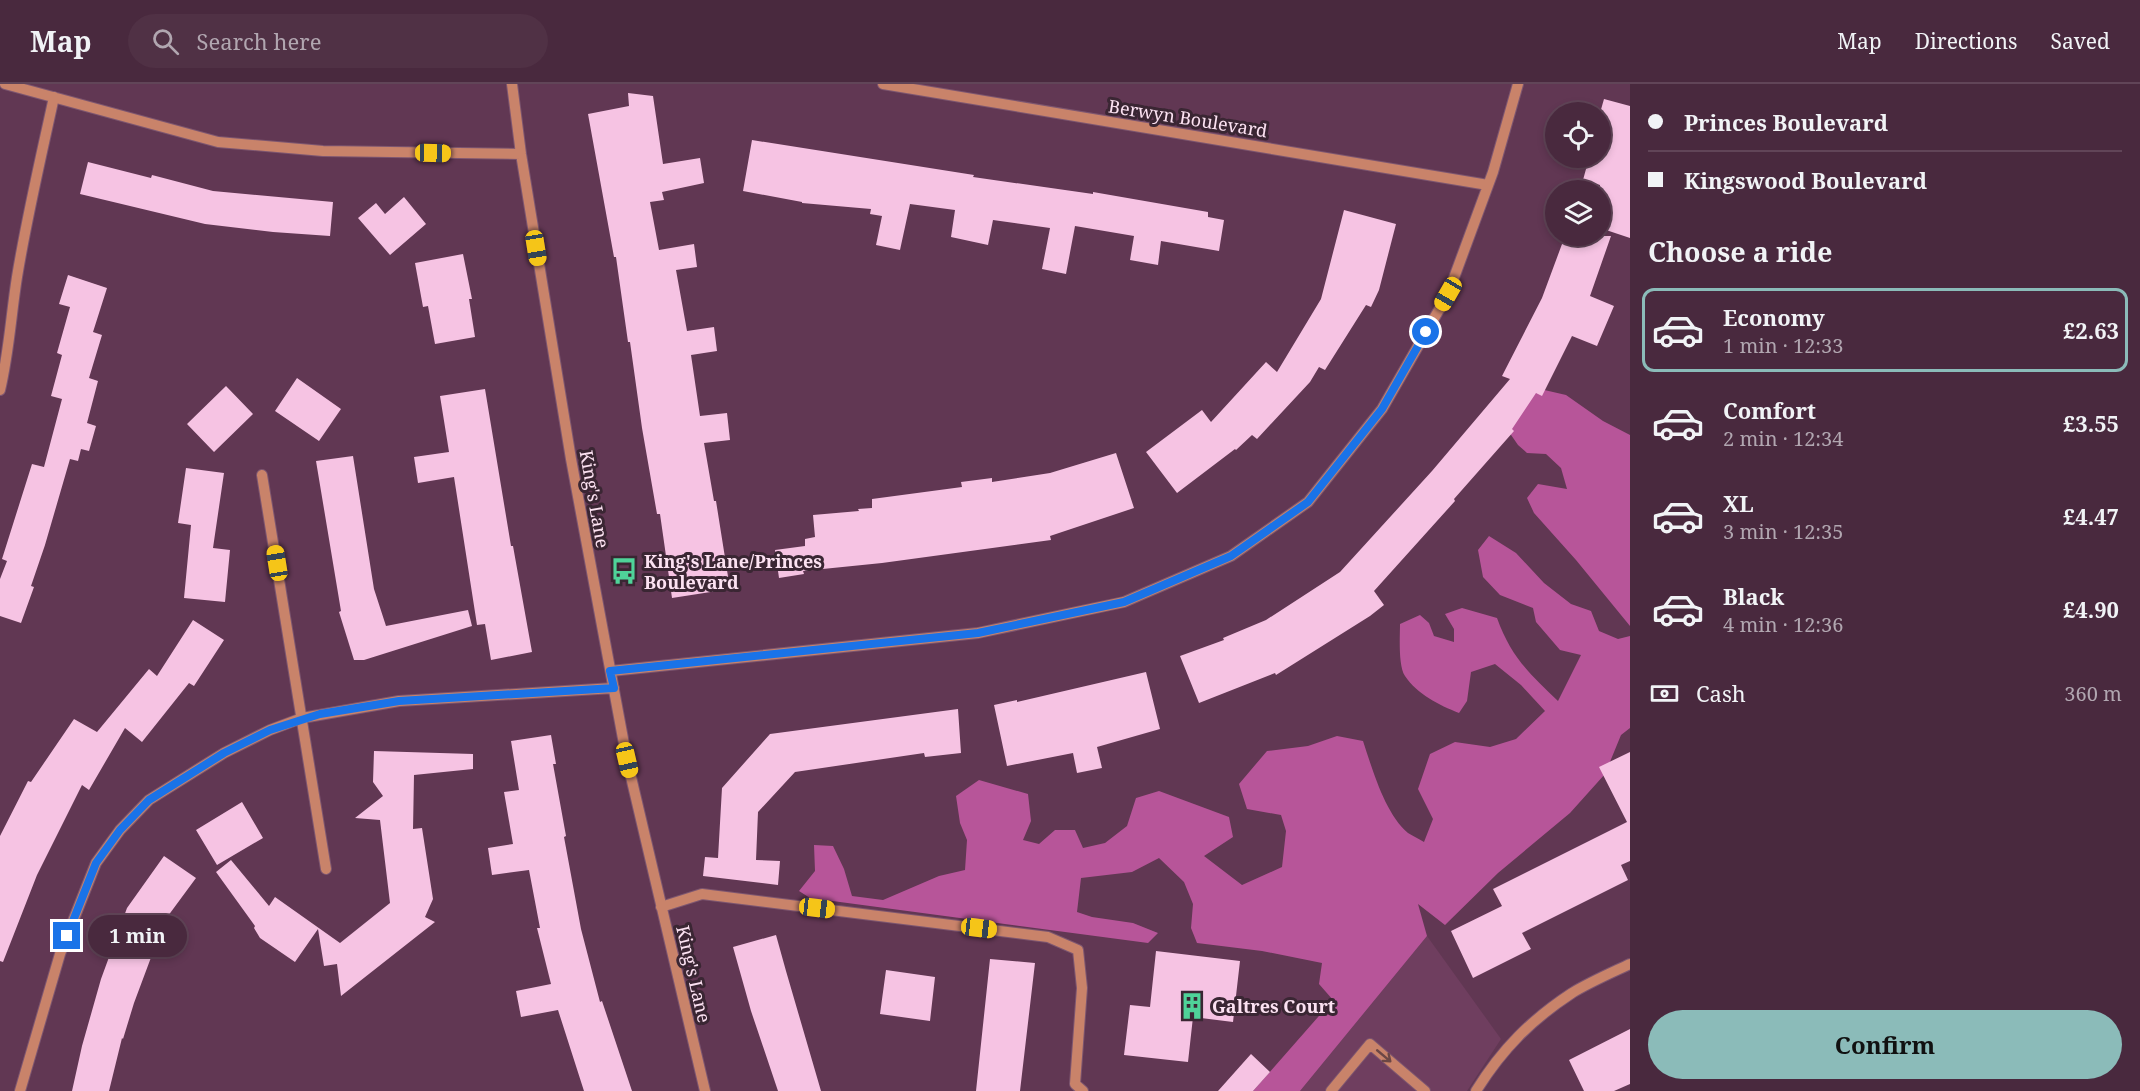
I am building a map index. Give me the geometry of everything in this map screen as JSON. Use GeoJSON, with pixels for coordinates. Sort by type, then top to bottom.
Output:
{"type":"FeatureCollection","features":[{"type":"Feature","properties":{"kind":"street"},"geometry":{"type":"LineString","coordinates":[[5,84],[218,142],[323,152],[521,154]]}},
{"type":"Feature","properties":{"kind":"street","name":"King's Lane"},"geometry":{"type":"LineString","coordinates":[[512,84],[521,154],[571,459],[627,760],[705,1091]]}},
{"type":"Feature","properties":{"kind":"street","name":"Berwyn Boulevard"},"geometry":{"type":"LineString","coordinates":[[883,84],[1488,185]]}},
{"type":"Feature","properties":{"kind":"street"},"geometry":{"type":"LineString","coordinates":[[610,671],[978,633],[1124,602],[1231,556],[1308,502],[1382,409],[1448,294],[1488,185],[1518,84]]}},
{"type":"Feature","properties":{"kind":"street"},"geometry":{"type":"LineString","coordinates":[[0,390],[5,371],[30,201],[54,97]]}},
{"type":"Feature","properties":{"kind":"street"},"geometry":{"type":"LineString","coordinates":[[262,475],[326,868]]}},
{"type":"Feature","properties":{"kind":"street"},"geometry":{"type":"LineString","coordinates":[[20,1091],[60,954],[96,863],[120,830],[149,800],[224,753],[270,730],[302,718],[399,701],[614,688]]}},
{"type":"Feature","properties":{"kind":"street"},"geometry":{"type":"LineString","coordinates":[[661,907],[702,894],[1048,937],[1078,950],[1082,988],[1075,1084],[1083,1091]]}},
{"type":"Feature","properties":{"kind":"street"},"geometry":{"type":"LineString","coordinates":[[1476,1091],[1493,1064],[1526,1028],[1573,993],[1630,964]]}},
{"type":"Feature","properties":{"kind":"street"},"geometry":{"type":"LineString","coordinates":[[1331,1091],[1370,1044],[1425,1091]]}},
{"type":"Feature","properties":{"kind":"shaded area"},"geometry":{"type":"Polygon","coordinates":[[[1540,389],[1566,395],[1603,421],[1630,435],[1630,626],[1534,513],[1527,498],[1538,484],[1567,489],[1561,468],[1546,454],[1527,453],[1518,445],[1500,419],[1540,389]]]}},
{"type":"Feature","properties":{"kind":"shaded area"},"geometry":{"type":"Polygon","coordinates":[[[1489,536],[1516,553],[1544,583],[1571,604],[1591,611],[1599,631],[1618,639],[1630,636],[1630,728],[1621,735],[1605,774],[1570,813],[1498,873],[1445,925],[1418,904],[1427,936],[1300,1091],[1253,1091],[1333,1000],[1319,984],[1322,963],[1262,951],[1197,943],[1191,928],[1193,904],[1184,882],[1159,858],[1132,872],[1081,878],[1077,912],[1092,917],[1133,923],[1158,933],[1148,943],[810,898],[799,891],[815,871],[814,845],[833,846],[844,869],[852,896],[883,900],[939,876],[965,870],[967,840],[960,823],[956,796],[979,780],[1028,794],[1031,821],[1023,840],[1039,844],[1055,830],[1075,830],[1083,848],[1105,843],[1127,826],[1136,798],[1159,791],[1229,817],[1233,837],[1204,856],[1242,885],[1282,867],[1286,831],[1281,815],[1247,809],[1239,784],[1267,751],[1308,746],[1337,736],[1363,741],[1386,803],[1400,825],[1408,833],[1424,842],[1433,819],[1418,789],[1430,754],[1455,742],[1490,747],[1516,739],[1545,711],[1521,685],[1495,664],[1471,672],[1467,701],[1459,713],[1429,698],[1410,682],[1403,671],[1400,624],[1420,615],[1429,623],[1434,636],[1454,642],[1454,629],[1445,614],[1462,608],[1497,618],[1515,654],[1558,701],[1581,655],[1560,650],[1536,622],[1533,608],[1500,595],[1483,577],[1478,550],[1489,536]]]}},
{"type":"Feature","properties":{"kind":"shaded area"},"geometry":{"type":"Polygon","coordinates":[[[1427,936],[1501,1039],[1467,1091],[1300,1091],[1427,936]]]}},
{"type":"Feature","properties":{"kind":"building"},"geometry":{"type":"Polygon","coordinates":[[[628,93],[653,96],[663,164],[700,158],[704,183],[662,192],[664,200],[650,202],[659,250],[694,244],[697,267],[676,270],[687,331],[714,327],[717,351],[691,355],[700,416],[727,413],[730,440],[704,443],[730,589],[672,598],[660,514],[657,514],[642,428],[616,257],[614,257],[588,114],[629,106],[628,93]]]}},
{"type":"Feature","properties":{"kind":"building"},"geometry":{"type":"Polygon","coordinates":[[[1604,99],[1630,106],[1630,238],[1611,232],[1611,180],[1583,180],[1586,168],[1611,168],[1611,102],[1603,102],[1604,99]]]}},
{"type":"Feature","properties":{"kind":"building"},"geometry":{"type":"Polygon","coordinates":[[[752,140],[974,175],[973,177],[1093,194],[1093,192],[1208,212],[1208,217],[1224,220],[1219,251],[1161,241],[1158,265],[1130,260],[1134,236],[1075,226],[1066,274],[1042,269],[1050,228],[993,220],[988,245],[951,237],[955,210],[910,204],[900,250],[876,245],[882,216],[870,214],[871,209],[802,203],[743,191],[752,140]]]}},
{"type":"Feature","properties":{"kind":"building"},"geometry":{"type":"Polygon","coordinates":[[[88,162],[151,178],[152,175],[213,191],[333,202],[330,236],[205,224],[80,194],[88,162]]]}},
{"type":"Feature","properties":{"kind":"building"},"geometry":{"type":"Polygon","coordinates":[[[404,197],[426,224],[390,255],[358,218],[376,203],[385,214],[404,197]]]}},
{"type":"Feature","properties":{"kind":"building"},"geometry":{"type":"Polygon","coordinates":[[[1344,210],[1396,224],[1379,290],[1371,307],[1366,305],[1325,370],[1319,367],[1310,382],[1257,439],[1252,435],[1236,450],[1177,493],[1146,452],[1202,410],[1211,422],[1266,362],[1277,372],[1321,299],[1344,210]]]}},
{"type":"Feature","properties":{"kind":"building"},"geometry":{"type":"Polygon","coordinates":[[[1561,246],[1608,246],[1590,296],[1614,306],[1597,346],[1572,336],[1542,396],[1536,393],[1512,429],[1514,431],[1374,591],[1384,605],[1276,675],[1275,673],[1199,703],[1180,656],[1224,640],[1223,638],[1266,620],[1340,572],[1432,471],[1510,379],[1502,376],[1542,298],[1561,246]]]}},
{"type":"Feature","properties":{"kind":"building"},"geometry":{"type":"Polygon","coordinates":[[[463,254],[472,299],[469,299],[475,337],[435,344],[428,306],[423,307],[415,263],[463,254]]]}},
{"type":"Feature","properties":{"kind":"building"},"geometry":{"type":"Polygon","coordinates":[[[68,275],[107,288],[93,332],[102,335],[89,378],[98,381],[87,423],[96,426],[89,451],[81,449],[78,461],[70,459],[31,586],[34,587],[21,623],[0,616],[0,579],[7,561],[2,559],[32,464],[44,467],[62,399],[51,396],[62,355],[57,353],[70,307],[59,304],[68,275]]]}},
{"type":"Feature","properties":{"kind":"building"},"geometry":{"type":"Polygon","coordinates":[[[297,378],[341,409],[319,441],[275,411],[297,378]]]}},
{"type":"Feature","properties":{"kind":"building"},"geometry":{"type":"Polygon","coordinates":[[[226,386],[253,414],[214,452],[187,424],[226,386]]]}},
{"type":"Feature","properties":{"kind":"building"},"geometry":{"type":"Polygon","coordinates":[[[485,389],[511,546],[513,546],[532,652],[491,660],[485,624],[477,625],[454,477],[418,483],[414,457],[449,452],[440,396],[485,389]]]}},
{"type":"Feature","properties":{"kind":"building"},"geometry":{"type":"Polygon","coordinates":[[[1116,453],[1134,508],[1050,536],[1051,540],[882,563],[803,571],[804,574],[779,578],[775,550],[805,546],[805,539],[815,537],[813,515],[859,511],[858,509],[872,508],[872,499],[962,487],[961,482],[992,478],[992,482],[1050,473],[1116,453]]]}},
{"type":"Feature","properties":{"kind":"building"},"geometry":{"type":"Polygon","coordinates":[[[353,456],[374,589],[386,626],[468,610],[472,626],[364,660],[354,660],[339,612],[341,611],[316,461],[353,456]]]}},
{"type":"Feature","properties":{"kind":"building"},"geometry":{"type":"Polygon","coordinates":[[[186,468],[224,473],[213,548],[230,550],[225,602],[184,598],[191,525],[178,523],[186,468]]]}},
{"type":"Feature","properties":{"kind":"building"},"geometry":{"type":"Polygon","coordinates":[[[193,620],[224,640],[194,686],[189,683],[142,742],[125,728],[89,790],[82,785],[37,875],[3,962],[0,961],[0,836],[28,781],[31,782],[74,719],[97,732],[149,669],[157,676],[193,620]]]}},
{"type":"Feature","properties":{"kind":"building"},"geometry":{"type":"Polygon","coordinates":[[[1146,672],[1160,729],[1097,747],[1102,768],[1077,773],[1073,753],[1007,766],[994,705],[1017,700],[1017,702],[1146,672]]]}},
{"type":"Feature","properties":{"kind":"building"},"geometry":{"type":"Polygon","coordinates":[[[958,709],[961,753],[925,757],[924,753],[795,772],[758,812],[756,860],[780,861],[778,885],[703,876],[705,857],[718,858],[722,788],[770,734],[958,709]]]}},
{"type":"Feature","properties":{"kind":"building"},"geometry":{"type":"Polygon","coordinates":[[[551,735],[556,764],[553,764],[566,836],[564,837],[581,929],[600,1002],[602,1001],[632,1091],[584,1091],[558,1010],[521,1017],[516,991],[551,984],[537,928],[540,928],[529,870],[492,875],[488,848],[513,844],[504,792],[519,790],[511,741],[551,735]]]}},
{"type":"Feature","properties":{"kind":"building"},"geometry":{"type":"Polygon","coordinates":[[[374,751],[473,754],[473,769],[414,775],[413,829],[422,828],[433,899],[425,917],[435,922],[341,996],[337,964],[324,966],[318,929],[295,962],[260,938],[255,926],[216,872],[231,860],[269,906],[275,897],[340,943],[390,903],[380,820],[355,818],[383,796],[373,782],[374,751]]]}},
{"type":"Feature","properties":{"kind":"building"},"geometry":{"type":"Polygon","coordinates":[[[1630,752],[1630,861],[1621,865],[1628,880],[1522,933],[1531,949],[1473,978],[1451,931],[1502,906],[1493,889],[1627,822],[1599,767],[1630,752]]]}},
{"type":"Feature","properties":{"kind":"building"},"geometry":{"type":"Polygon","coordinates":[[[242,802],[263,838],[217,865],[196,830],[242,802]]]}},
{"type":"Feature","properties":{"kind":"building"},"geometry":{"type":"Polygon","coordinates":[[[164,856],[196,878],[165,920],[122,1038],[109,1091],[72,1091],[101,979],[127,908],[164,856]]]}},
{"type":"Feature","properties":{"kind":"building"},"geometry":{"type":"Polygon","coordinates":[[[776,935],[821,1091],[778,1091],[751,1011],[733,947],[776,935]]]}},
{"type":"Feature","properties":{"kind":"building","name":"Galtres Court"},"geometry":{"type":"Polygon","coordinates":[[[1156,951],[1240,961],[1233,1022],[1193,1017],[1188,1062],[1124,1055],[1130,1005],[1150,1007],[1156,951]]]}},
{"type":"Feature","properties":{"kind":"building"},"geometry":{"type":"Polygon","coordinates":[[[990,959],[1035,963],[1020,1091],[976,1091],[990,959]]]}},
{"type":"Feature","properties":{"kind":"building"},"geometry":{"type":"Polygon","coordinates":[[[886,970],[935,977],[930,1021],[880,1014],[886,970]]]}},
{"type":"Feature","properties":{"kind":"building"},"geometry":{"type":"Polygon","coordinates":[[[1630,1029],[1630,1084],[1614,1091],[1584,1091],[1569,1060],[1630,1029]]]}},
{"type":"Feature","properties":{"kind":"building"},"geometry":{"type":"Polygon","coordinates":[[[1251,1054],[1270,1072],[1253,1091],[1218,1091],[1251,1054]]]}},
{"type":"Feature","properties":{"kind":"place","name":"King's Lane/Princes Boulevard"},"geometry":{"type":"Point","coordinates":[624,571]}},
{"type":"Feature","properties":{"kind":"place","name":"Galtres Court"},"geometry":{"type":"Point","coordinates":[1192,1006]}},
{"type":"Feature","properties":{"kind":"route"},"geometry":{"type":"LineString","coordinates":[[67,936],[96,863],[120,830],[149,800],[224,753],[270,730],[302,718],[399,701],[614,688],[610,671],[978,633],[1124,602],[1231,556],[1308,502],[1382,409],[1426,332]]}}]}
